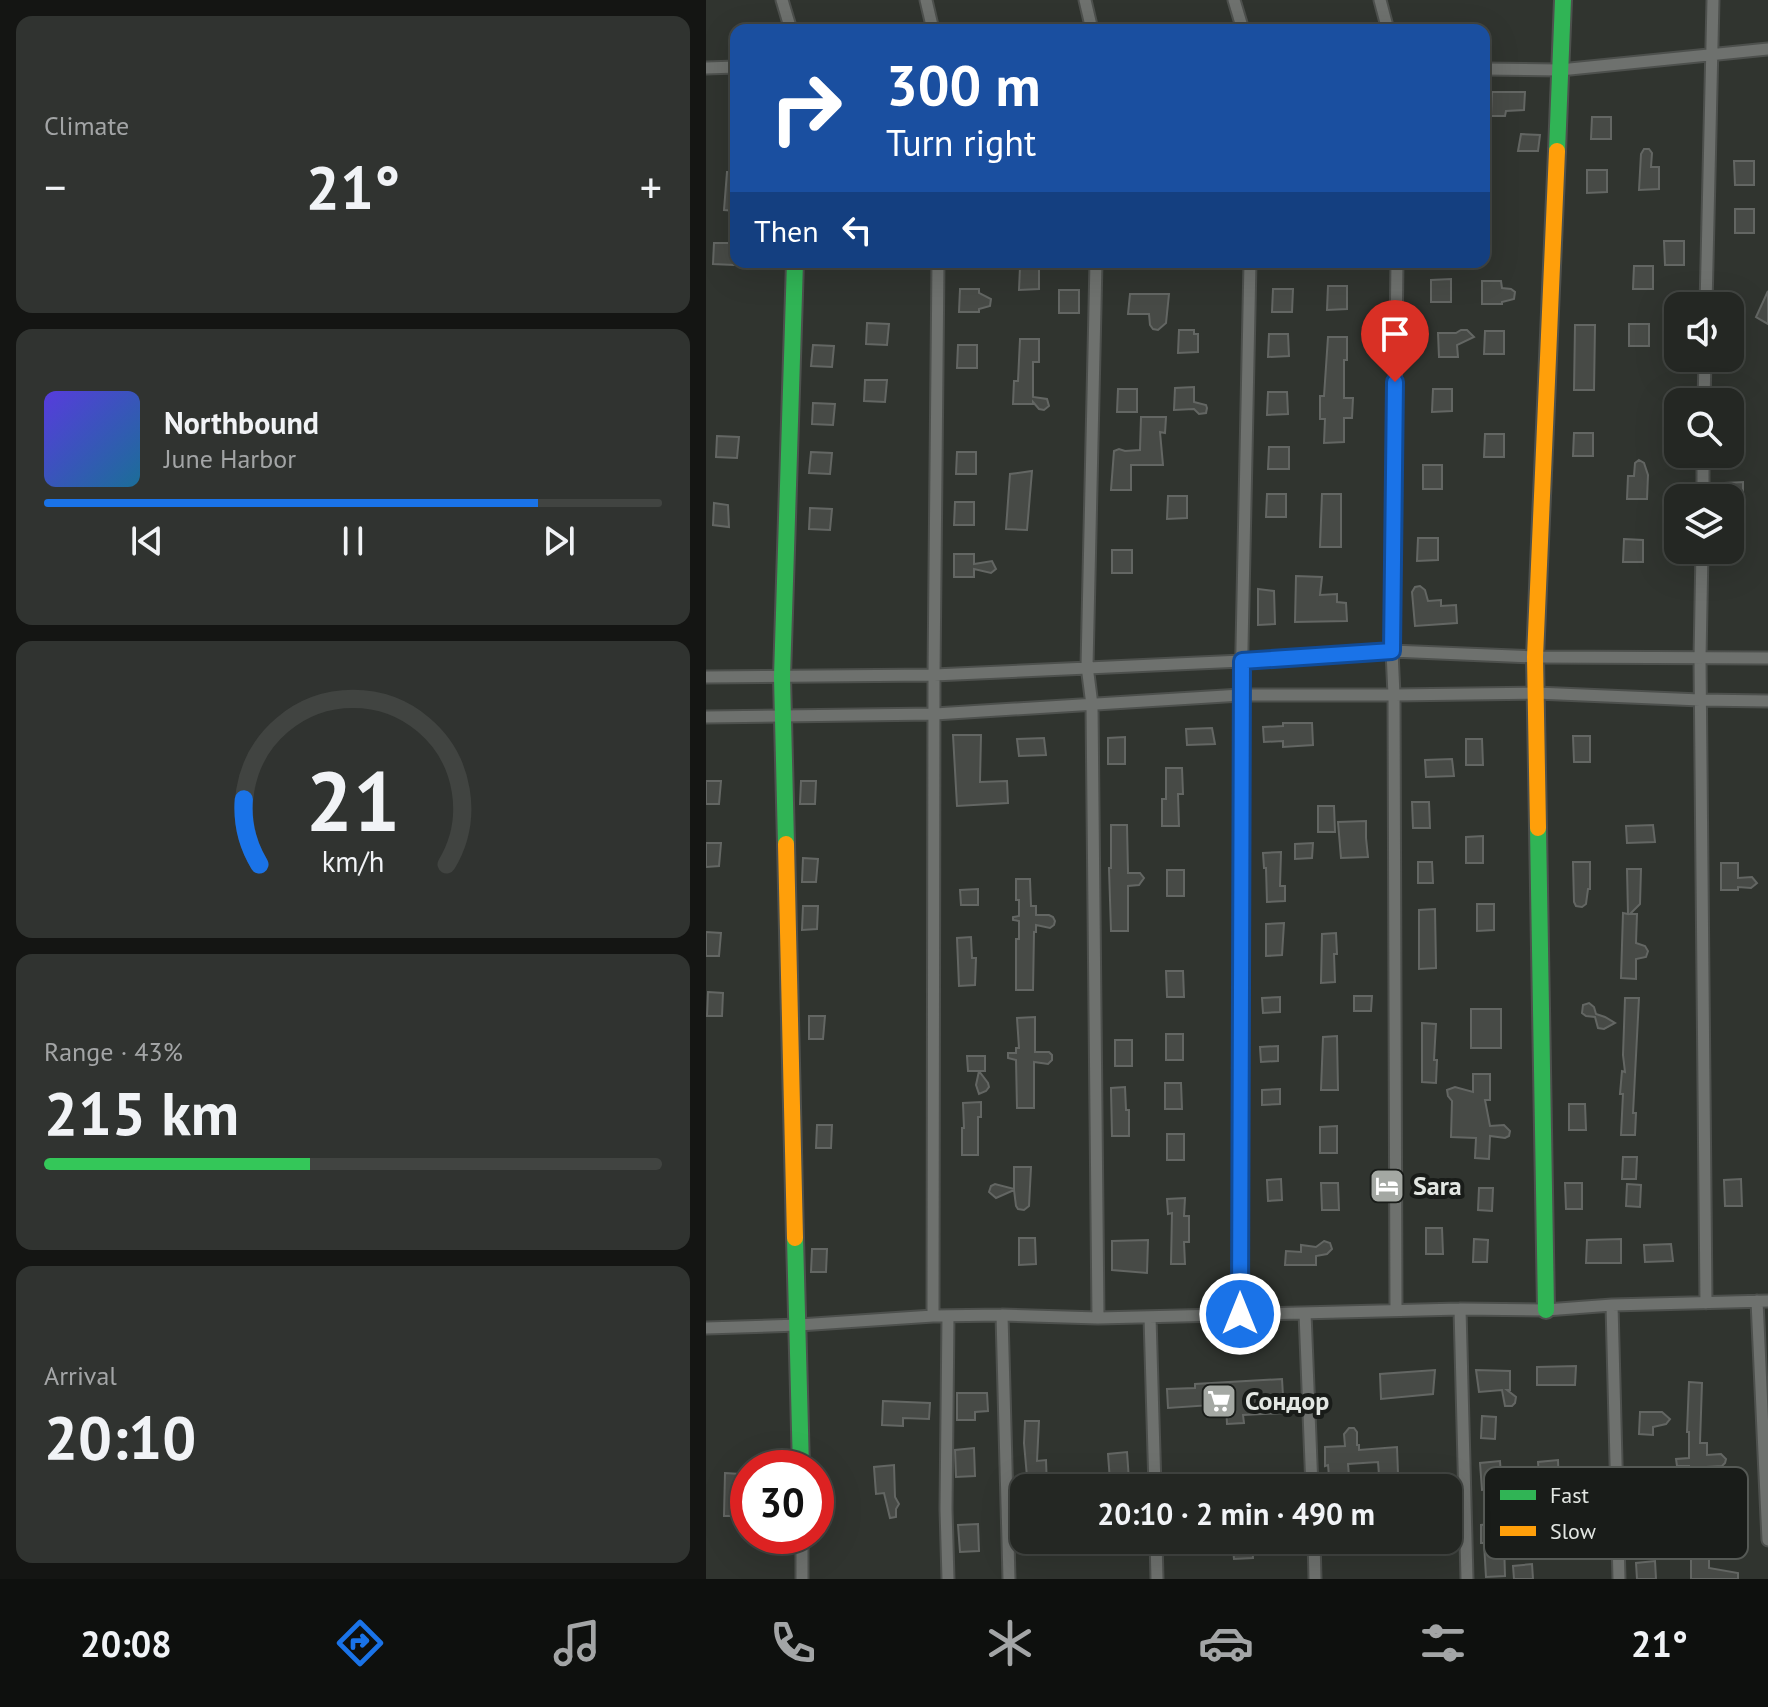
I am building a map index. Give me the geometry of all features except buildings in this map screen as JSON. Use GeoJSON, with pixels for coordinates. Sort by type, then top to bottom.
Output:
{"type":"FeatureCollection","features":[{"type":"Feature","properties":{"kind":"street"},"geometry":{"type":"LineString","coordinates":[[782,0],[789,24]]}},
{"type":"Feature","properties":{"kind":"street"},"geometry":{"type":"LineString","coordinates":[[926,0],[932,24]]}},
{"type":"Feature","properties":{"kind":"street"},"geometry":{"type":"LineString","coordinates":[[1085,0],[1091,24]]}},
{"type":"Feature","properties":{"kind":"street"},"geometry":{"type":"LineString","coordinates":[[1234,0],[1241,24]]}},
{"type":"Feature","properties":{"kind":"street"},"geometry":{"type":"LineString","coordinates":[[1380,0],[1386,24]]}},
{"type":"Feature","properties":{"kind":"street"},"geometry":{"type":"LineString","coordinates":[[1546,1310],[1535,657],[1563,0]]}},
{"type":"Feature","properties":{"kind":"street"},"geometry":{"type":"LineString","coordinates":[[1706,292],[1713,0]]}},
{"type":"Feature","properties":{"kind":"street"},"geometry":{"type":"LineString","coordinates":[[1490,69],[1560,70],[1768,49]]}},
{"type":"Feature","properties":{"kind":"street"},"geometry":{"type":"LineString","coordinates":[[706,68],[730,67]]}},
{"type":"Feature","properties":{"kind":"street"},"geometry":{"type":"LineString","coordinates":[[795,268],[782,677],[801,1450]]}},
{"type":"Feature","properties":{"kind":"street"},"geometry":{"type":"LineString","coordinates":[[933,1316],[938,268]]}},
{"type":"Feature","properties":{"kind":"street"},"geometry":{"type":"LineString","coordinates":[[1096,268],[1087,666],[1092,705],[1098,1318]]}},
{"type":"Feature","properties":{"kind":"street"},"geometry":{"type":"LineString","coordinates":[[1240,1314],[1241,695],[1250,268]]}},
{"type":"Feature","properties":{"kind":"street"},"geometry":{"type":"LineString","coordinates":[[1396,1310],[1392,651],[1397,268]]}},
{"type":"Feature","properties":{"kind":"street"},"geometry":{"type":"LineString","coordinates":[[1702,564],[1700,700],[1706,1303]]}},
{"type":"Feature","properties":{"kind":"street"},"geometry":{"type":"LineString","coordinates":[[706,677],[934,675],[1392,651],[1535,657],[1768,658]]}},
{"type":"Feature","properties":{"kind":"street"},"geometry":{"type":"LineString","coordinates":[[706,717],[935,714],[1241,695],[1536,693],[1768,701]]}},
{"type":"Feature","properties":{"kind":"street"},"geometry":{"type":"LineString","coordinates":[[706,1328],[933,1316],[1098,1318],[1396,1310],[1546,1310],[1762,1301],[1768,1540]]}},
{"type":"Feature","properties":{"kind":"street"},"geometry":{"type":"LineString","coordinates":[[1612,1305],[1616,1467]]}},
{"type":"Feature","properties":{"kind":"street"},"geometry":{"type":"LineString","coordinates":[[1460,1309],[1467,1579]]}},
{"type":"Feature","properties":{"kind":"street"},"geometry":{"type":"LineString","coordinates":[[1305,1313],[1311,1474]]}},
{"type":"Feature","properties":{"kind":"street"},"geometry":{"type":"LineString","coordinates":[[1002,1315],[1009,1579]]}},
{"type":"Feature","properties":{"kind":"street"},"geometry":{"type":"LineString","coordinates":[[948,1316],[948,1579]]}},
{"type":"Feature","properties":{"kind":"street"},"geometry":{"type":"LineString","coordinates":[[1150,1317],[1155,1474]]}},
{"type":"Feature","properties":{"kind":"street"},"geometry":{"type":"LineString","coordinates":[[802,1554],[802,1579]]}},
{"type":"Feature","properties":{"kind":"street"},"geometry":{"type":"LineString","coordinates":[[1156,1554],[1157,1579]]}},
{"type":"Feature","properties":{"kind":"street"},"geometry":{"type":"LineString","coordinates":[[1314,1554],[1315,1579]]}},
{"type":"Feature","properties":{"kind":"street"},"geometry":{"type":"LineString","coordinates":[[1618,1559],[1619,1579]]}},
{"type":"Feature","properties":{"kind":"traffic: fast"},"geometry":{"type":"LineString","coordinates":[[1557,151],[1563,0]]}},
{"type":"Feature","properties":{"kind":"traffic: fast"},"geometry":{"type":"LineString","coordinates":[[786,844],[782,677],[795,268]]}},
{"type":"Feature","properties":{"kind":"traffic: fast"},"geometry":{"type":"LineString","coordinates":[[1538,828],[1546,1310]]}},
{"type":"Feature","properties":{"kind":"traffic: fast"},"geometry":{"type":"LineString","coordinates":[[795,1238],[801,1450]]}},
{"type":"Feature","properties":{"kind":"traffic: slow"},"geometry":{"type":"LineString","coordinates":[[1538,828],[1535,657],[1557,151]]}},
{"type":"Feature","properties":{"kind":"traffic: slow"},"geometry":{"type":"LineString","coordinates":[[786,844],[795,1238]]}},
{"type":"Feature","properties":{"kind":"place","name":"Sara"},"geometry":{"type":"Point","coordinates":[1387,1186]}},
{"type":"Feature","properties":{"kind":"place","name":"Сондор"},"geometry":{"type":"Point","coordinates":[1219,1401]}},
{"type":"Feature","properties":{"kind":"route"},"geometry":{"type":"LineString","coordinates":[[1240,1314],[1242,661],[1392,651],[1395,382]]}}]}
